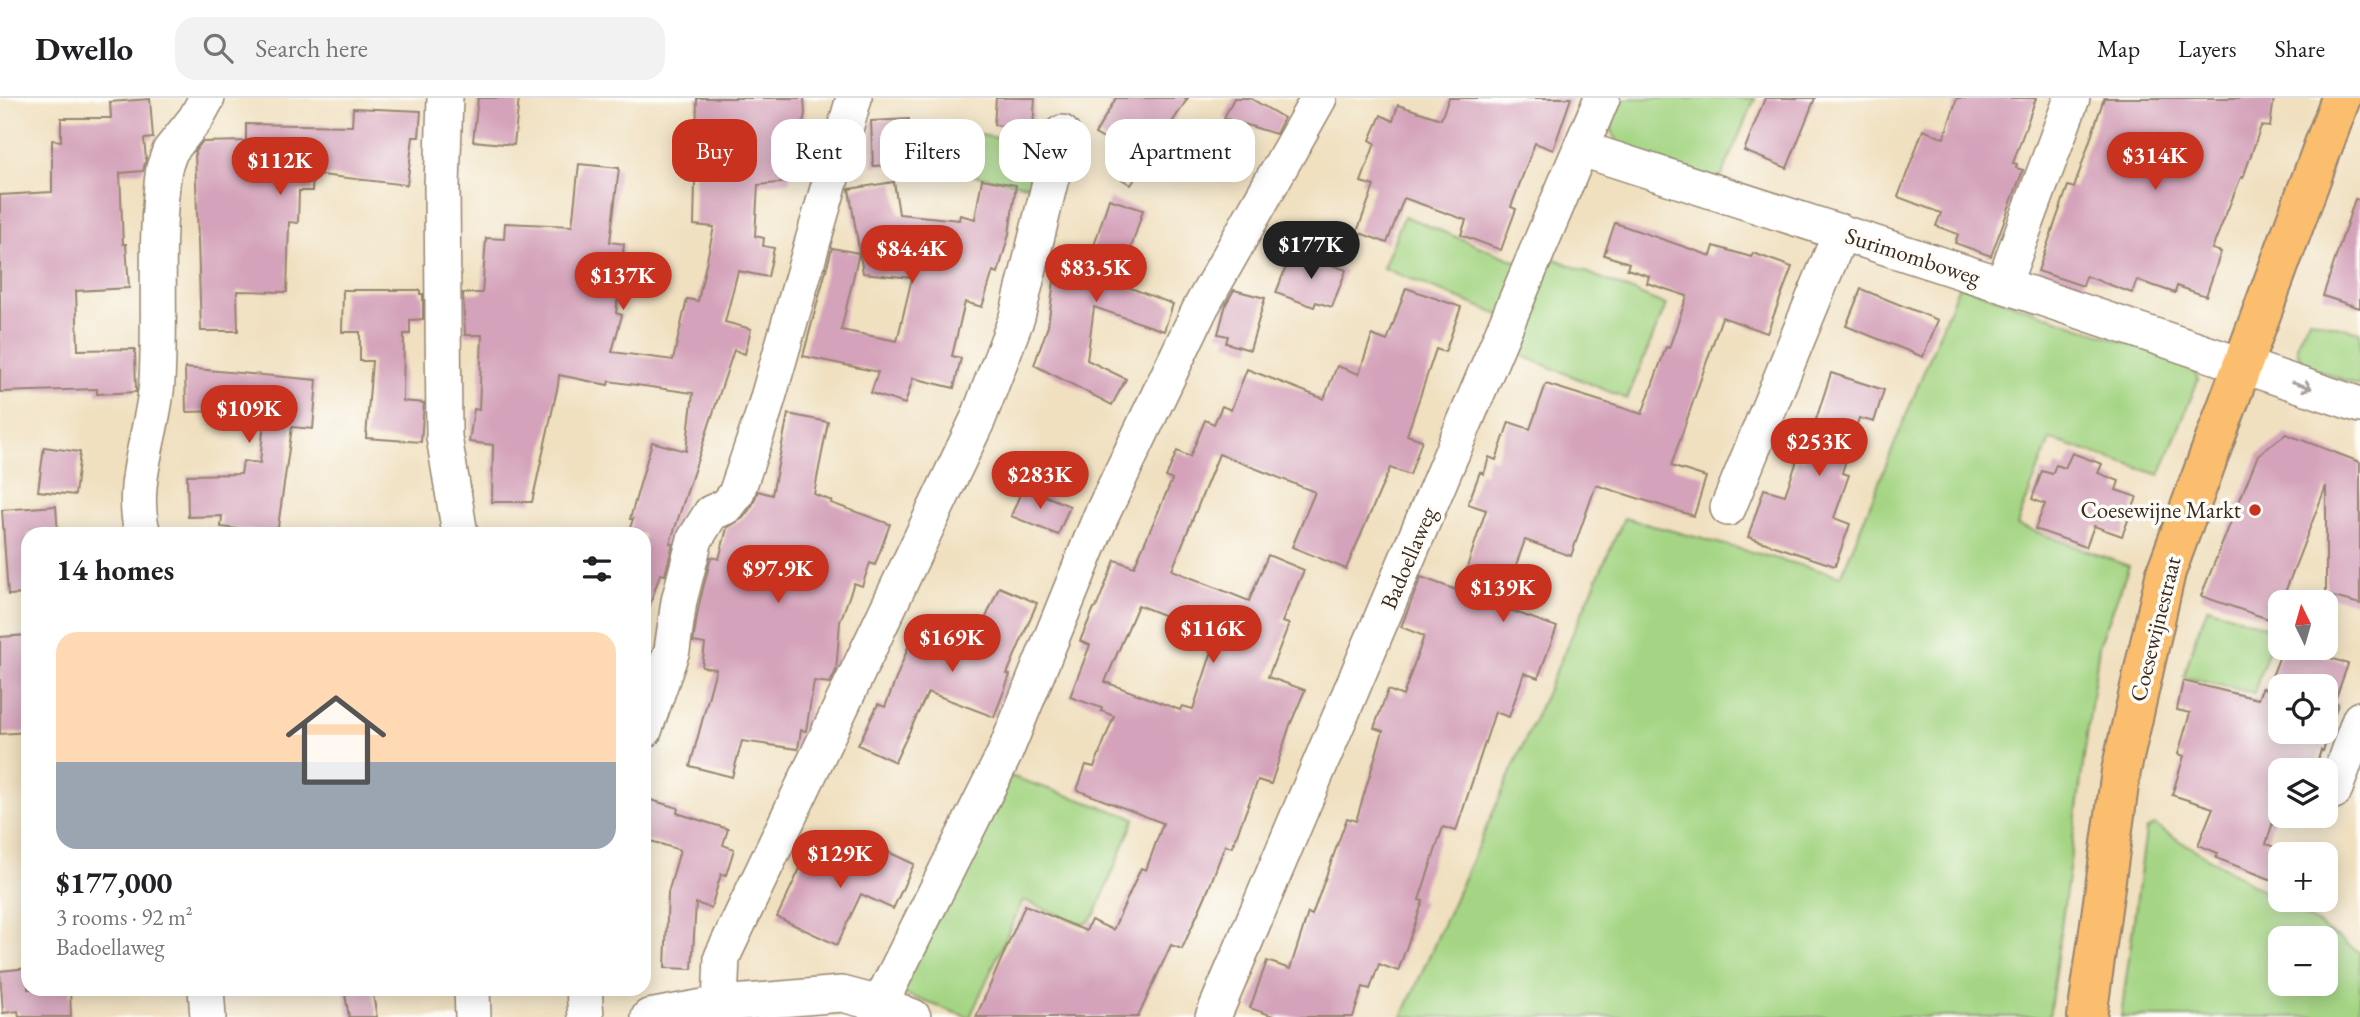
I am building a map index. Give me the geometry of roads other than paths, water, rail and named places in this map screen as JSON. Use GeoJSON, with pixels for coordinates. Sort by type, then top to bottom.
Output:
{"type":"FeatureCollection","features":[{"type":"Feature","properties":{"kind":"main road","name":"Coesewijnestraat"},"geometry":{"type":"LineString","coordinates":[[2087,1017],[2121,771],[2166,572],[2341,98]]}},
{"type":"Feature","properties":{"kind":"street"},"geometry":{"type":"LineString","coordinates":[[141,527],[138,517],[140,484],[157,380],[157,283],[164,168],[170,151],[196,118],[207,98]]}},
{"type":"Feature","properties":{"kind":"street"},"geometry":{"type":"LineString","coordinates":[[445,98],[442,186],[444,437],[459,527]]}},
{"type":"Feature","properties":{"kind":"street"},"geometry":{"type":"LineString","coordinates":[[651,711],[672,650],[679,601],[695,539],[711,513],[727,506],[736,494],[764,415],[854,98]]}},
{"type":"Feature","properties":{"kind":"street"},"geometry":{"type":"LineString","coordinates":[[880,1004],[1004,755],[1101,516],[1195,320],[1319,98]]}},
{"type":"Feature","properties":{"kind":"street","name":"Badoellaweg"},"geometry":{"type":"LineString","coordinates":[[1213,1017],[1602,98]]}},
{"type":"Feature","properties":{"kind":"street"},"geometry":{"type":"LineString","coordinates":[[2003,285],[2072,98]]}},
{"type":"Feature","properties":{"kind":"street","name":"Surimomboweg"},"geometry":{"type":"LineString","coordinates":[[1582,149],[2003,285],[2360,405]]}},
{"type":"Feature","properties":{"kind":"street"},"geometry":{"type":"LineString","coordinates":[[720,1004],[722,957],[978,419],[1017,317],[1050,182]]}},
{"type":"Feature","properties":{"kind":"street"},"geometry":{"type":"LineString","coordinates":[[1728,508],[1841,232]]}},
{"type":"Feature","properties":{"kind":"street"},"geometry":{"type":"LineString","coordinates":[[2338,779],[2360,719]]}},
{"type":"Feature","properties":{"kind":"street"},"geometry":{"type":"LineString","coordinates":[[649,1017],[720,1004],[842,994],[880,1004],[913,1017]]}},
{"type":"Feature","properties":{"kind":"street"},"geometry":{"type":"LineString","coordinates":[[206,996],[208,1017]]}},
{"type":"Feature","properties":{"kind":"street"},"geometry":{"type":"LineString","coordinates":[[472,996],[473,1017]]}},
{"type":"Feature","properties":{"kind":"street"},"geometry":{"type":"LineString","coordinates":[[584,996],[586,1017]]}},
{"type":"Feature","properties":{"kind":"place","name":"Coesewijne Markt"},"geometry":{"type":"Point","coordinates":[2255,510]}}]}
